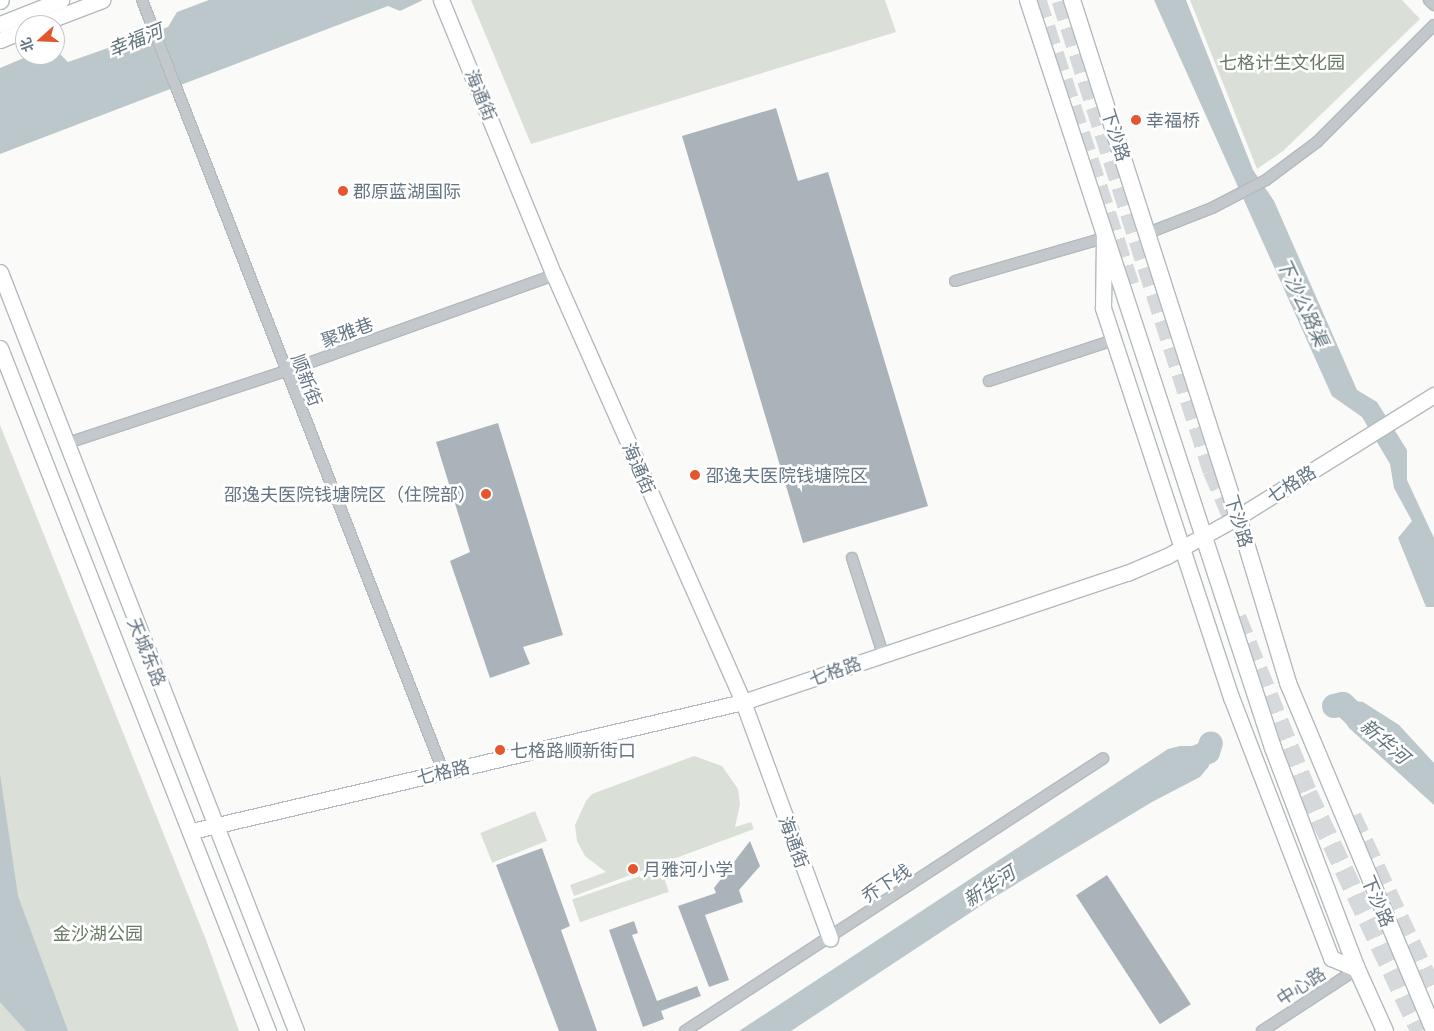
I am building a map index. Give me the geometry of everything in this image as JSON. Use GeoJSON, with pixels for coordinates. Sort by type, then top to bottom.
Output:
{"type":"FeatureCollection","features":[{"type":"Feature","properties":{"kind":"main road"},"geometry":{"type":"LineString","coordinates":[[1028,0],[1201,537],[1302,828],[1357,969],[1385,1031]]}},
{"type":"Feature","properties":{"kind":"main road","name":"下沙路"},"geometry":{"type":"LineString","coordinates":[[1072,0],[1238,517],[1288,683],[1434,1031]]}},
{"type":"Feature","properties":{"kind":"street"},"geometry":{"type":"LineString","coordinates":[[0,24],[61,0]]}},
{"type":"Feature","properties":{"kind":"street"},"geometry":{"type":"LineString","coordinates":[[64,15],[102,0]]}},
{"type":"Feature","properties":{"kind":"street","name":"顺新街"},"geometry":{"type":"LineString","coordinates":[[142,0],[444,771]]}},
{"type":"Feature","properties":{"kind":"street"},"geometry":{"type":"LineString","coordinates":[[1429,0],[1434,5]]}},
{"type":"Feature","properties":{"kind":"street","name":"海通街"},"geometry":{"type":"LineString","coordinates":[[444,6],[554,275],[743,702],[830,938]]}},
{"type":"Feature","properties":{"kind":"street"},"geometry":{"type":"LineString","coordinates":[[1148,233],[1236,196],[1266,180],[1317,142],[1434,25]]}},
{"type":"Feature","properties":{"kind":"street"},"geometry":{"type":"LineString","coordinates":[[0,40],[15,34]]}},
{"type":"Feature","properties":{"kind":"street"},"geometry":{"type":"LineString","coordinates":[[955,281],[1104,238],[1103,308],[1231,697],[1331,958],[1357,969]]}},
{"type":"Feature","properties":{"kind":"street","name":"天城东路"},"geometry":{"type":"LineString","coordinates":[[0,272],[65,444],[217,826],[296,1031]]}},
{"type":"Feature","properties":{"kind":"street","name":"聚雅巷"},"geometry":{"type":"LineString","coordinates":[[65,444],[286,371],[554,275]]}},
{"type":"Feature","properties":{"kind":"street"},"geometry":{"type":"LineString","coordinates":[[989,381],[1114,340]]}},
{"type":"Feature","properties":{"kind":"street","name":"天城东路"},"geometry":{"type":"LineString","coordinates":[[0,348],[192,831],[268,1031]]}},
{"type":"Feature","properties":{"kind":"street","name":"七格路"},"geometry":{"type":"LineString","coordinates":[[192,831],[743,702],[1127,573],[1181,549],[1238,517],[1434,395]]}},
{"type":"Feature","properties":{"kind":"street"},"geometry":{"type":"LineString","coordinates":[[852,558],[883,654]]}},
{"type":"Feature","properties":{"kind":"street","name":"乔下线"},"geometry":{"type":"LineString","coordinates":[[685,1031],[1104,759]]}},
{"type":"Feature","properties":{"kind":"street","name":"中心路"},"geometry":{"type":"LineString","coordinates":[[1262,1031],[1357,969]]}},
{"type":"Feature","properties":{"kind":"green space"},"geometry":{"type":"Polygon","coordinates":[[[471,0],[885,0],[896,32],[531,144],[471,0]]]}},
{"type":"Feature","properties":{"kind":"green space","name":"七格计生文化园"},"geometry":{"type":"Polygon","coordinates":[[[1190,0],[1402,0],[1420,19],[1283,151],[1257,169],[1190,0]]]}},
{"type":"Feature","properties":{"kind":"green space","name":"金沙湖公园"},"geometry":{"type":"Polygon","coordinates":[[[0,425],[206,940],[239,1031],[0,1031],[0,425]]]}},
{"type":"Feature","properties":{"kind":"green space"},"geometry":{"type":"Polygon","coordinates":[[[694,756],[722,766],[738,789],[740,804],[735,827],[751,822],[754,829],[574,896],[570,885],[606,872],[585,856],[577,841],[575,825],[586,801],[592,794],[694,756]]]}},
{"type":"Feature","properties":{"kind":"green space"},"geometry":{"type":"Polygon","coordinates":[[[535,811],[547,841],[492,863],[480,833],[535,811]]]}},
{"type":"Feature","properties":{"kind":"green space"},"geometry":{"type":"Polygon","coordinates":[[[661,869],[669,892],[580,922],[572,900],[661,869]]]}},
{"type":"Feature","properties":{"kind":"water","name":"幸福河"},"geometry":{"type":"Polygon","coordinates":[[[209,0],[423,0],[400,11],[388,6],[0,154],[0,68],[15,62],[15,65],[65,65],[65,59],[68,62],[168,27],[177,12],[209,0]]]}},
{"type":"Feature","properties":{"kind":"water","name":"下沙公路渠"},"geometry":{"type":"Polygon","coordinates":[[[1154,0],[1186,0],[1253,170],[1274,201],[1357,390],[1377,402],[1407,450],[1407,480],[1434,538],[1434,607],[1426,607],[1398,538],[1412,521],[1394,488],[1390,464],[1362,417],[1332,396],[1154,0]]]}},
{"type":"Feature","properties":{"kind":"water"},"geometry":{"type":"Polygon","coordinates":[[[1352,701],[1363,702],[1399,725],[1434,763],[1434,805],[1349,728],[1343,718],[1343,704],[1352,701]]]}},
{"type":"Feature","properties":{"kind":"water"},"geometry":{"type":"Polygon","coordinates":[[[1180,746],[1201,746],[1208,752],[1209,766],[1200,777],[1152,802],[988,901],[791,1031],[739,1031],[1168,749],[1180,746]]]}},
{"type":"Feature","properties":{"kind":"water"},"geometry":{"type":"Polygon","coordinates":[[[0,774],[18,896],[68,1031],[26,1031],[0,1002],[0,774]]]}},
{"type":"Feature","properties":{"kind":"building","name":"邵逸夫医院钱塘院区"},"geometry":{"type":"Polygon","coordinates":[[[776,108],[798,181],[828,172],[928,506],[803,543],[682,136],[776,108]]]}},
{"type":"Feature","properties":{"kind":"building","name":"邵逸夫医院钱塘院区（住院部）"},"geometry":{"type":"Polygon","coordinates":[[[498,423],[563,635],[523,647],[530,664],[490,678],[450,561],[470,552],[436,442],[498,423]]]}},
{"type":"Feature","properties":{"kind":"building"},"geometry":{"type":"Polygon","coordinates":[[[750,841],[760,866],[739,890],[743,902],[705,915],[729,980],[709,987],[678,906],[716,893],[714,888],[750,841]]]}},
{"type":"Feature","properties":{"kind":"building"},"geometry":{"type":"Polygon","coordinates":[[[542,848],[570,926],[561,930],[597,1031],[559,1031],[496,865],[542,848]]]}},
{"type":"Feature","properties":{"kind":"building"},"geometry":{"type":"Polygon","coordinates":[[[1107,875],[1191,1004],[1160,1024],[1076,895],[1107,875]]]}},
{"type":"Feature","properties":{"kind":"building"},"geometry":{"type":"Polygon","coordinates":[[[634,921],[638,933],[632,935],[657,1001],[697,986],[701,996],[661,1011],[664,1019],[643,1027],[609,930],[634,921]]]}},
{"type":"Feature","properties":{"kind":"waterway","name":"新华河"},"geometry":{"type":"LineString","coordinates":[[1334,706],[1343,704],[1366,726]]}},
{"type":"Feature","properties":{"kind":"waterway","name":"新华河"},"geometry":{"type":"LineString","coordinates":[[1180,765],[1208,752],[1211,743]]}},
{"type":"Feature","properties":{"kind":"tunnel"},"geometry":{"type":"LineString","coordinates":[[1037,0],[1132,291]]}},
{"type":"Feature","properties":{"kind":"tunnel"},"geometry":{"type":"LineString","coordinates":[[1061,0],[1212,470],[1233,519]]}},
{"type":"Feature","properties":{"kind":"tunnel"},"geometry":{"type":"LineString","coordinates":[[1237,617],[1308,793],[1420,1031]]}},
{"type":"Feature","properties":{"kind":"tunnel"},"geometry":{"type":"LineString","coordinates":[[1352,816],[1434,992]]}},
{"type":"Feature","properties":{"kind":"place","name":"幸福桥"},"geometry":{"type":"Point","coordinates":[1136,120]}},
{"type":"Feature","properties":{"kind":"place","name":"郡原蓝湖国际"},"geometry":{"type":"Point","coordinates":[343,191]}},
{"type":"Feature","properties":{"kind":"place","name":"邵逸夫医院钱塘院区"},"geometry":{"type":"Point","coordinates":[695,475]}},
{"type":"Feature","properties":{"kind":"place","name":"邵逸夫医院钱塘院区（住院部）"},"geometry":{"type":"Point","coordinates":[486,494]}},
{"type":"Feature","properties":{"kind":"place","name":"七格路顺新街口"},"geometry":{"type":"Point","coordinates":[500,750]}},
{"type":"Feature","properties":{"kind":"place","name":"月雅河小学"},"geometry":{"type":"Point","coordinates":[633,869]}}]}
